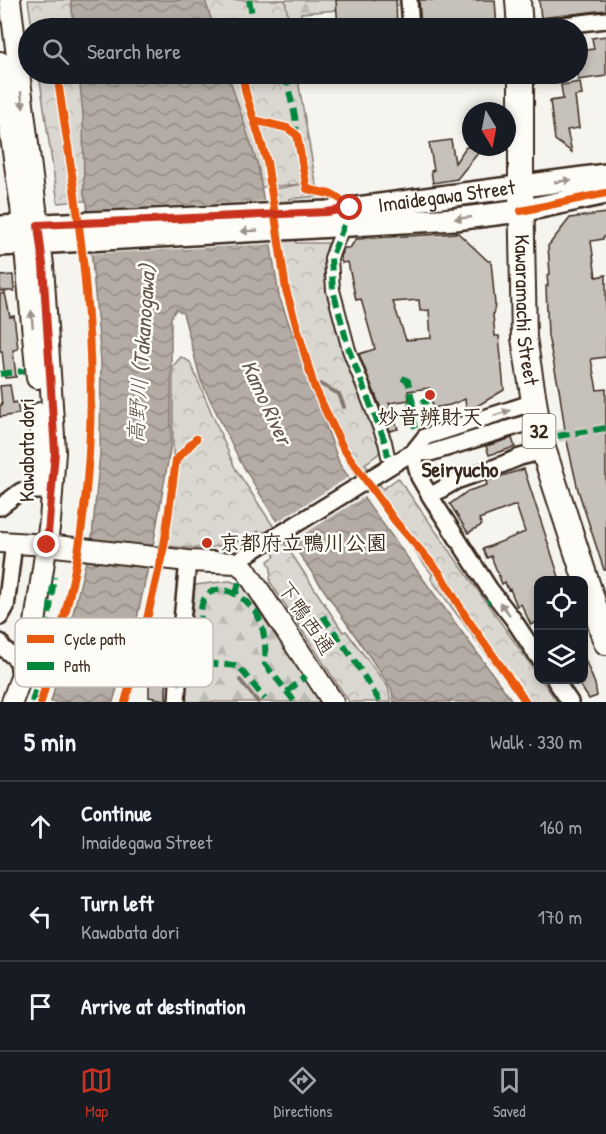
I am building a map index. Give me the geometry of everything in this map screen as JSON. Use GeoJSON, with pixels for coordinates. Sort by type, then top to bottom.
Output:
{"type":"FeatureCollection","features":[{"type":"Feature","properties":{"kind":"main road"},"geometry":{"type":"LineString","coordinates":[[518,0],[519,18]]}},
{"type":"Feature","properties":{"kind":"main road","name":"Kawaramachi Street"},"geometry":{"type":"LineString","coordinates":[[521,84],[524,338],[544,450],[606,642]]}},
{"type":"Feature","properties":{"kind":"main road","name":"Imaidegawa Street"},"geometry":{"type":"LineString","coordinates":[[333,221],[521,187],[606,175]]}},
{"type":"Feature","properties":{"kind":"main road","name":"Imaidegawa Street"},"geometry":{"type":"LineString","coordinates":[[0,227],[40,234],[333,221],[455,219],[521,211],[606,193]]}},
{"type":"Feature","properties":{"kind":"main road","name":"Imaidegawa Street"},"geometry":{"type":"LineString","coordinates":[[0,245],[40,234]]}},
{"type":"Feature","properties":{"kind":"street","name":"Kawabata dori"},"geometry":{"type":"LineString","coordinates":[[10,0],[18,62]]}},
{"type":"Feature","properties":{"kind":"street"},"geometry":{"type":"LineString","coordinates":[[409,0],[410,18]]}},
{"type":"Feature","properties":{"kind":"street"},"geometry":{"type":"LineString","coordinates":[[588,22],[606,20]]}},
{"type":"Feature","properties":{"kind":"street","name":"Kawabata dori"},"geometry":{"type":"LineString","coordinates":[[0,62],[40,234],[41,491],[49,546]]}},
{"type":"Feature","properties":{"kind":"street","name":"Kawabata dori"},"geometry":{"type":"LineString","coordinates":[[21,84],[40,234],[55,452],[49,546],[33,618]]}},
{"type":"Feature","properties":{"kind":"street"},"geometry":{"type":"LineString","coordinates":[[333,221],[331,258],[333,290],[349,350],[385,442],[388,462]]}},
{"type":"Feature","properties":{"kind":"street"},"geometry":{"type":"LineString","coordinates":[[0,617],[6,607],[7,543],[237,563],[388,462],[413,452],[430,453],[536,411]]}},
{"type":"Feature","properties":{"kind":"street"},"geometry":{"type":"LineString","coordinates":[[430,496],[456,481],[544,450]]}},
{"type":"Feature","properties":{"kind":"street"},"geometry":{"type":"LineString","coordinates":[[413,452],[419,477],[430,496],[489,588],[513,618],[534,651]]}},
{"type":"Feature","properties":{"kind":"street"},"geometry":{"type":"LineString","coordinates":[[0,507],[21,491],[41,491]]}},
{"type":"Feature","properties":{"kind":"street"},"geometry":{"type":"LineString","coordinates":[[180,618],[182,560]]}},
{"type":"Feature","properties":{"kind":"street","name":"下鴨西通"},"geometry":{"type":"LineString","coordinates":[[237,563],[245,568],[333,702]]}},
{"type":"Feature","properties":{"kind":"street"},"geometry":{"type":"LineString","coordinates":[[0,642],[15,657]]}},
{"type":"Feature","properties":{"kind":"street"},"geometry":{"type":"LineString","coordinates":[[558,684],[570,702]]}},
{"type":"Feature","properties":{"kind":"street","name":"Kawabata dori"},"geometry":{"type":"LineString","coordinates":[[12,702],[17,687]]}},
{"type":"Feature","properties":{"kind":"street"},"geometry":{"type":"LineString","coordinates":[[177,702],[178,687]]}},
{"type":"Feature","properties":{"kind":"green space"},"geometry":{"type":"Polygon","coordinates":[[[28,0],[285,0],[288,18],[31,18],[28,0]]]}},
{"type":"Feature","properties":{"kind":"green space"},"geometry":{"type":"Polygon","coordinates":[[[275,0],[400,0],[400,5],[301,13],[301,18],[272,18],[275,0]]]}},
{"type":"Feature","properties":{"kind":"green space"},"geometry":{"type":"Polygon","coordinates":[[[40,84],[299,84],[316,183],[322,196],[289,199],[296,243],[328,243],[324,277],[330,304],[347,359],[381,452],[365,464],[383,489],[398,478],[534,669],[534,684],[545,684],[557,702],[521,702],[431,579],[432,574],[353,471],[336,445],[281,289],[268,190],[303,184],[58,203],[40,84]]]}},
{"type":"Feature","properties":{"kind":"green space"},"geometry":{"type":"Polygon","coordinates":[[[181,357],[190,362],[235,468],[343,632],[346,631],[388,687],[391,702],[349,702],[270,582],[271,569],[268,561],[275,556],[259,531],[247,538],[223,546],[185,548],[159,545],[173,461],[173,366],[181,357]]]}},
{"type":"Feature","properties":{"kind":"green space"},"geometry":{"type":"Polygon","coordinates":[[[230,581],[247,587],[320,702],[185,702],[186,687],[213,687],[213,618],[192,618],[195,585],[230,581]]]}},
{"type":"Feature","properties":{"kind":"water"},"geometry":{"type":"Polygon","coordinates":[[[71,0],[205,0],[211,18],[73,18],[71,0]]]}},
{"type":"Feature","properties":{"kind":"water"},"geometry":{"type":"Polygon","coordinates":[[[80,84],[231,84],[258,166],[279,296],[340,465],[513,702],[394,702],[391,688],[274,517],[240,461],[201,381],[183,313],[176,309],[171,317],[171,444],[137,618],[72,618],[92,537],[100,454],[101,361],[87,204],[84,195],[83,115],[80,84]]]}},
{"type":"Feature","properties":{"kind":"water"},"geometry":{"type":"Polygon","coordinates":[[[55,687],[117,687],[113,702],[51,702],[55,687]]]}},
{"type":"Feature","properties":{"kind":"pier"},"geometry":{"type":"Polygon","coordinates":[[[266,201],[273,244],[88,254],[84,210],[266,201]]]}},
{"type":"Feature","properties":{"kind":"pier"},"geometry":{"type":"Polygon","coordinates":[[[352,475],[367,495],[289,543],[275,523],[352,475]]]}},
{"type":"Feature","properties":{"kind":"building"},"geometry":{"type":"Polygon","coordinates":[[[336,0],[396,0],[397,18],[337,18],[336,0]]]}},
{"type":"Feature","properties":{"kind":"building"},"geometry":{"type":"Polygon","coordinates":[[[419,0],[495,0],[496,18],[420,18],[419,0]]]}},
{"type":"Feature","properties":{"kind":"building"},"geometry":{"type":"Polygon","coordinates":[[[539,0],[606,0],[606,10],[541,18],[539,0]]]}},
{"type":"Feature","properties":{"kind":"building"},"geometry":{"type":"Polygon","coordinates":[[[606,36],[606,76],[588,79],[588,50],[594,49],[592,38],[606,36]]]}},
{"type":"Feature","properties":{"kind":"building"},"geometry":{"type":"Polygon","coordinates":[[[580,84],[582,95],[575,96],[579,128],[567,130],[572,152],[555,140],[550,101],[563,99],[561,85],[580,84]]]}},
{"type":"Feature","properties":{"kind":"building"},"geometry":{"type":"Polygon","coordinates":[[[451,140],[455,163],[462,153],[462,156],[476,156],[457,179],[433,183],[431,171],[434,170],[429,143],[451,140]]]}},
{"type":"Feature","properties":{"kind":"building"},"geometry":{"type":"Polygon","coordinates":[[[606,213],[606,237],[591,241],[596,277],[606,275],[606,357],[591,359],[597,390],[606,389],[606,570],[604,570],[578,490],[566,437],[548,336],[546,286],[548,286],[547,275],[550,274],[548,246],[570,218],[606,213]]]}},
{"type":"Feature","properties":{"kind":"building"},"geometry":{"type":"Polygon","coordinates":[[[458,233],[488,261],[491,261],[495,336],[499,336],[504,390],[477,406],[466,408],[465,399],[433,408],[429,388],[408,391],[409,400],[389,403],[398,429],[390,431],[359,354],[375,349],[361,299],[356,300],[348,262],[342,263],[340,257],[344,248],[350,248],[356,239],[458,233]],[[419,300],[393,302],[406,340],[431,338],[429,310],[420,311],[419,300]]]}},
{"type":"Feature","properties":{"kind":"building"},"geometry":{"type":"Polygon","coordinates":[[[13,275],[14,291],[0,291],[0,276],[13,275]]]}},
{"type":"Feature","properties":{"kind":"building"},"geometry":{"type":"Polygon","coordinates":[[[5,293],[10,317],[14,316],[18,349],[13,350],[16,377],[5,378],[2,351],[0,351],[0,294],[5,293]]]}},
{"type":"Feature","properties":{"kind":"building"},"geometry":{"type":"Polygon","coordinates":[[[10,385],[13,403],[17,402],[19,414],[0,417],[0,405],[2,405],[0,386],[10,385]]]}},
{"type":"Feature","properties":{"kind":"building"},"geometry":{"type":"Polygon","coordinates":[[[512,438],[515,447],[489,455],[486,446],[512,438]]]}},
{"type":"Feature","properties":{"kind":"building"},"geometry":{"type":"Polygon","coordinates":[[[524,469],[559,576],[534,576],[534,623],[531,625],[521,604],[517,606],[510,589],[508,590],[505,582],[502,584],[491,556],[487,558],[483,549],[525,532],[516,505],[479,519],[482,525],[468,533],[450,504],[468,491],[487,485],[486,481],[524,469]]]}},
{"type":"Feature","properties":{"kind":"building"},"geometry":{"type":"Polygon","coordinates":[[[588,667],[597,696],[589,699],[580,685],[588,684],[588,667]]]}},
{"type":"Feature","properties":{"kind":"building"},"geometry":{"type":"Polygon","coordinates":[[[149,687],[166,687],[166,700],[149,697],[149,687]]]}},
{"type":"Feature","properties":{"kind":"waterway"},"geometry":{"type":"LineString","coordinates":[[320,384],[339,394],[344,407]]}},
{"type":"Feature","properties":{"kind":"waterway"},"geometry":{"type":"LineString","coordinates":[[240,680],[258,702]]}},
{"type":"Feature","properties":{"kind":"tunnel"},"geometry":{"type":"LineString","coordinates":[[540,439],[606,428]]}},
{"type":"Feature","properties":{"kind":"marked path"},"geometry":{"type":"LineString","coordinates":[[249,0],[253,18]]}},
{"type":"Feature","properties":{"kind":"marked path"},"geometry":{"type":"LineString","coordinates":[[287,84],[297,135]]}},
{"type":"Feature","properties":{"kind":"marked path"},"geometry":{"type":"LineString","coordinates":[[344,225],[331,258],[333,290],[349,350],[385,442],[388,456]]}},
{"type":"Feature","properties":{"kind":"marked path"},"geometry":{"type":"LineString","coordinates":[[0,374],[24,371]]}},
{"type":"Feature","properties":{"kind":"marked path"},"geometry":{"type":"LineString","coordinates":[[402,378],[408,381],[413,404]]}},
{"type":"Feature","properties":{"kind":"marked path"},"geometry":{"type":"LineString","coordinates":[[415,428],[410,404],[428,401]]}},
{"type":"Feature","properties":{"kind":"marked path"},"geometry":{"type":"LineString","coordinates":[[540,439],[606,428]]}},
{"type":"Feature","properties":{"kind":"marked path"},"geometry":{"type":"LineString","coordinates":[[49,618],[54,577]]}},
{"type":"Feature","properties":{"kind":"marked path"},"geometry":{"type":"LineString","coordinates":[[236,594],[240,578]]}},
{"type":"Feature","properties":{"kind":"marked path"},"geometry":{"type":"LineString","coordinates":[[201,618],[202,602],[210,593],[226,590],[242,598],[259,618],[264,635],[265,664],[295,702]]}},
{"type":"Feature","properties":{"kind":"marked path"},"geometry":{"type":"LineString","coordinates":[[323,616],[380,702]]}},
{"type":"Feature","properties":{"kind":"marked path"},"geometry":{"type":"LineString","coordinates":[[213,664],[238,666],[265,699]]}},
{"type":"Feature","properties":{"kind":"marked path"},"geometry":{"type":"LineString","coordinates":[[287,692],[306,676]]}},
{"type":"Feature","properties":{"kind":"marked path"},"geometry":{"type":"LineString","coordinates":[[32,702],[36,687]]}},
{"type":"Feature","properties":{"kind":"cycle path"},"geometry":{"type":"LineString","coordinates":[[58,84],[85,281],[90,372],[90,434],[86,495],[75,570],[64,618]]}},
{"type":"Feature","properties":{"kind":"cycle path"},"geometry":{"type":"LineString","coordinates":[[244,84],[267,162],[286,290],[314,386],[343,448],[395,521],[439,572],[466,617],[526,702]]}},
{"type":"Feature","properties":{"kind":"cycle path"},"geometry":{"type":"LineString","coordinates":[[254,120],[287,128],[297,135],[307,189],[334,195],[340,199]]}},
{"type":"Feature","properties":{"kind":"cycle path"},"geometry":{"type":"LineString","coordinates":[[521,211],[606,193]]}},
{"type":"Feature","properties":{"kind":"cycle path"},"geometry":{"type":"LineString","coordinates":[[147,618],[164,546],[176,460],[196,439]]}},
{"type":"Feature","properties":{"kind":"cycle path"},"geometry":{"type":"LineString","coordinates":[[41,702],[45,687]]}},
{"type":"Feature","properties":{"kind":"cycle path"},"geometry":{"type":"LineString","coordinates":[[125,702],[129,687]]}},
{"type":"Feature","properties":{"kind":"place","name":"妙音辨財天"},"geometry":{"type":"Point","coordinates":[430,395]}},
{"type":"Feature","properties":{"kind":"place","name":"京都府立鴨川公園"},"geometry":{"type":"Point","coordinates":[207,543]}},
{"type":"Feature","properties":{"kind":"district","name":"Seiryucho"},"geometry":{"type":"Point","coordinates":[460,469]}},
{"type":"Feature","properties":{"kind":"route"},"geometry":{"type":"LineString","coordinates":[[47,545],[55,452],[43,265],[38,225],[327,212],[350,208]]}},
{"type":"Feature","properties":{"kind":"water label","name":"高野川 (Takanogawa)"},"geometry":{"type":"Point","coordinates":[141,354]}},
{"type":"Feature","properties":{"kind":"water label","name":"Kamo River"},"geometry":{"type":"Point","coordinates":[267,402]}}]}
